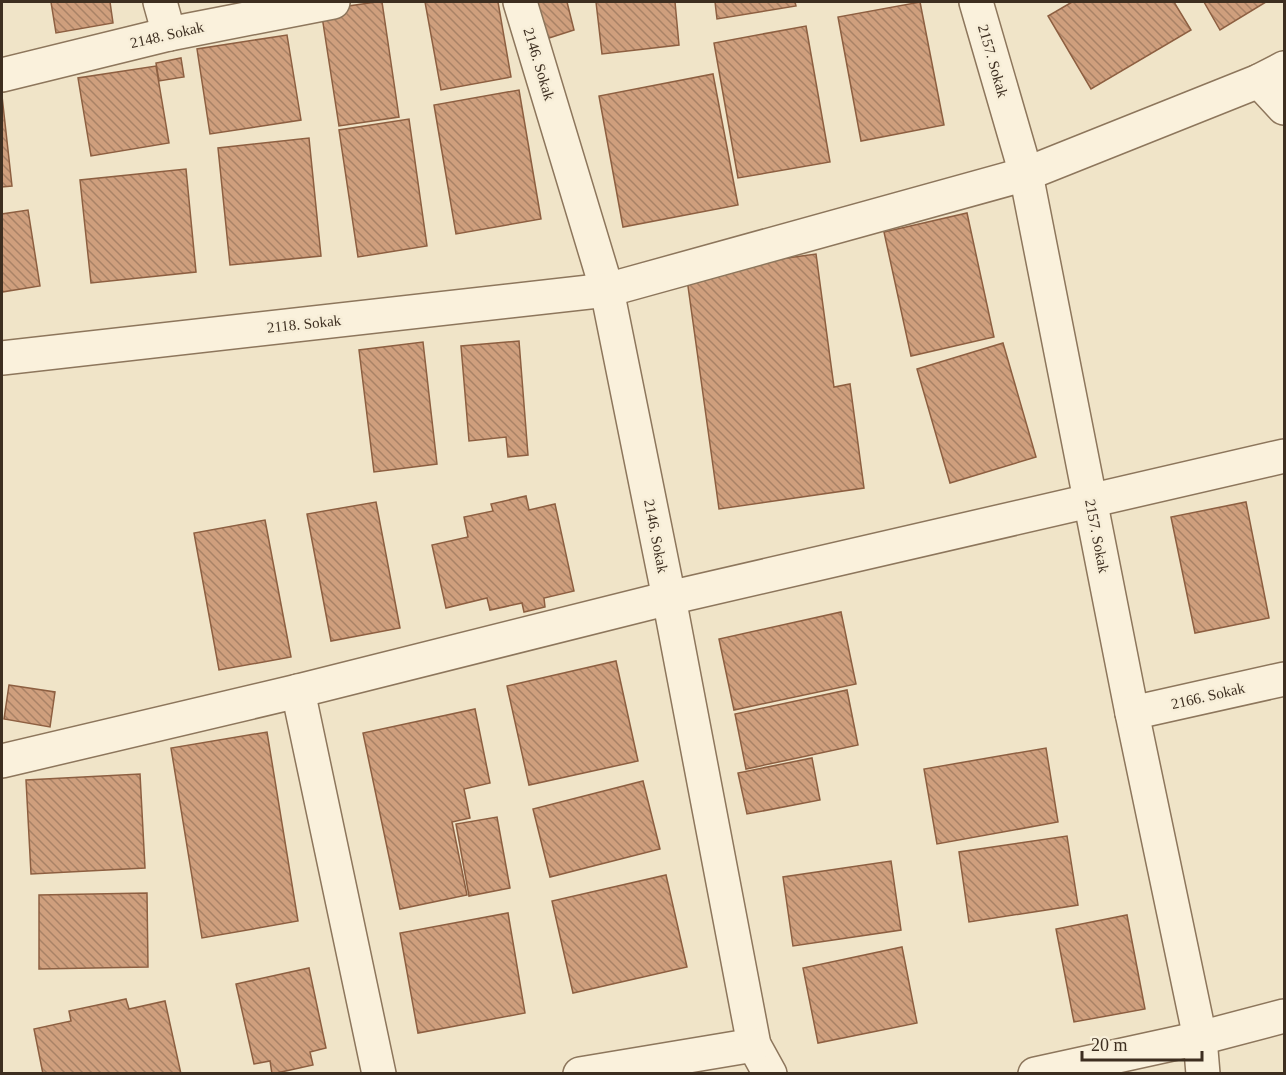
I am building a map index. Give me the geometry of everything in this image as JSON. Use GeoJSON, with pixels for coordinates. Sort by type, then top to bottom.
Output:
{"type":"FeatureCollection","features":[{"type":"Feature","properties":{"kind":"street"},"geometry":{"type":"LineString","coordinates":[[160,2],[169,34]]}},
{"type":"Feature","properties":{"kind":"street","name":"2148. Sokak"},"geometry":{"type":"LineString","coordinates":[[2,75],[169,34],[333,2]]}},
{"type":"Feature","properties":{"kind":"street","name":"2146. Sokak"},"geometry":{"type":"LineString","coordinates":[[520,2],[607,290],[669,598],[754,1045],[770,1074]]}},
{"type":"Feature","properties":{"kind":"street","name":"2157. Sokak"},"geometry":{"type":"LineString","coordinates":[[976,2],[1026,174],[1132,713],[1200,1038],[1203,1074]]}},
{"type":"Feature","properties":{"kind":"street"},"geometry":{"type":"LineString","coordinates":[[1272,74],[1284,108]]}},
{"type":"Feature","properties":{"kind":"street","name":"2118. Sokak"},"geometry":{"type":"LineString","coordinates":[[2,358],[607,290],[1026,174],[1272,74]]}},
{"type":"Feature","properties":{"kind":"street"},"geometry":{"type":"LineString","coordinates":[[2,761],[298,691],[669,598],[1284,456]]}},
{"type":"Feature","properties":{"kind":"street","name":"2166. Sokak"},"geometry":{"type":"LineString","coordinates":[[1132,713],[1284,679]]}},
{"type":"Feature","properties":{"kind":"street"},"geometry":{"type":"LineString","coordinates":[[298,691],[379,1074]]}},
{"type":"Feature","properties":{"kind":"street"},"geometry":{"type":"LineString","coordinates":[[1035,1074],[1200,1038],[1284,1016]]}},
{"type":"Feature","properties":{"kind":"street"},"geometry":{"type":"LineString","coordinates":[[580,1074],[754,1045]]}},
{"type":"Feature","properties":{"kind":"building"},"geometry":{"type":"Polygon","coordinates":[[[51,2],[110,2],[113,23],[56,33],[51,2]]]}},
{"type":"Feature","properties":{"kind":"building"},"geometry":{"type":"Polygon","coordinates":[[[382,2],[399,117],[339,126],[321,10],[382,2]]]}},
{"type":"Feature","properties":{"kind":"building"},"geometry":{"type":"Polygon","coordinates":[[[425,2],[498,2],[511,77],[441,90],[425,2]]]}},
{"type":"Feature","properties":{"kind":"building"},"geometry":{"type":"Polygon","coordinates":[[[535,2],[567,2],[574,30],[546,39],[535,2]]]}},
{"type":"Feature","properties":{"kind":"building"},"geometry":{"type":"Polygon","coordinates":[[[596,2],[675,2],[679,45],[602,54],[596,2]]]}},
{"type":"Feature","properties":{"kind":"building"},"geometry":{"type":"Polygon","coordinates":[[[715,2],[795,2],[796,6],[717,19],[715,2]]]}},
{"type":"Feature","properties":{"kind":"building"},"geometry":{"type":"Polygon","coordinates":[[[920,2],[944,125],[861,141],[838,17],[920,2]]]}},
{"type":"Feature","properties":{"kind":"building"},"geometry":{"type":"Polygon","coordinates":[[[1072,2],[1174,2],[1191,30],[1091,89],[1048,16],[1072,2]]]}},
{"type":"Feature","properties":{"kind":"building"},"geometry":{"type":"Polygon","coordinates":[[[1204,2],[1266,2],[1220,30],[1204,2]]]}},
{"type":"Feature","properties":{"kind":"building"},"geometry":{"type":"Polygon","coordinates":[[[806,26],[830,162],[738,178],[714,43],[806,26]]]}},
{"type":"Feature","properties":{"kind":"building"},"geometry":{"type":"Polygon","coordinates":[[[287,35],[301,120],[210,134],[197,49],[287,35]]]}},
{"type":"Feature","properties":{"kind":"building"},"geometry":{"type":"Polygon","coordinates":[[[181,58],[184,77],[159,81],[156,63],[181,58]]]}},
{"type":"Feature","properties":{"kind":"building"},"geometry":{"type":"Polygon","coordinates":[[[156,66],[169,143],[91,156],[78,78],[156,66]]]}},
{"type":"Feature","properties":{"kind":"building"},"geometry":{"type":"Polygon","coordinates":[[[713,74],[738,205],[623,227],[599,96],[713,74]]]}},
{"type":"Feature","properties":{"kind":"building"},"geometry":{"type":"Polygon","coordinates":[[[519,90],[541,219],[456,234],[434,105],[519,90]]]}},
{"type":"Feature","properties":{"kind":"building"},"geometry":{"type":"Polygon","coordinates":[[[2,96],[12,186],[2,187],[2,96]]]}},
{"type":"Feature","properties":{"kind":"building"},"geometry":{"type":"Polygon","coordinates":[[[409,119],[427,246],[358,257],[339,130],[409,119]]]}},
{"type":"Feature","properties":{"kind":"building"},"geometry":{"type":"Polygon","coordinates":[[[309,138],[321,256],[230,265],[218,148],[309,138]]]}},
{"type":"Feature","properties":{"kind":"building"},"geometry":{"type":"Polygon","coordinates":[[[186,169],[196,272],[91,283],[80,180],[186,169]]]}},
{"type":"Feature","properties":{"kind":"building"},"geometry":{"type":"Polygon","coordinates":[[[28,210],[40,286],[2,292],[2,214],[28,210]]]}},
{"type":"Feature","properties":{"kind":"building"},"geometry":{"type":"Polygon","coordinates":[[[967,213],[994,337],[911,356],[884,232],[967,213]]]}},
{"type":"Feature","properties":{"kind":"building"},"geometry":{"type":"Polygon","coordinates":[[[816,254],[834,387],[850,384],[864,488],[719,509],[686,272],[816,254]]]}},
{"type":"Feature","properties":{"kind":"building"},"geometry":{"type":"Polygon","coordinates":[[[519,341],[528,455],[508,457],[506,437],[469,441],[461,346],[519,341]]]}},
{"type":"Feature","properties":{"kind":"building"},"geometry":{"type":"Polygon","coordinates":[[[423,342],[437,464],[374,472],[359,350],[423,342]]]}},
{"type":"Feature","properties":{"kind":"building"},"geometry":{"type":"Polygon","coordinates":[[[1003,343],[1036,457],[950,483],[917,369],[1003,343]]]}},
{"type":"Feature","properties":{"kind":"building"},"geometry":{"type":"Polygon","coordinates":[[[526,496],[529,510],[555,504],[574,591],[544,598],[545,607],[524,612],[522,603],[490,610],[487,598],[446,608],[432,545],[468,537],[464,517],[493,511],[491,504],[526,496]]]}},
{"type":"Feature","properties":{"kind":"building"},"geometry":{"type":"Polygon","coordinates":[[[376,502],[400,628],[331,641],[307,514],[376,502]]]}},
{"type":"Feature","properties":{"kind":"building"},"geometry":{"type":"Polygon","coordinates":[[[1246,502],[1269,618],[1195,633],[1171,517],[1246,502]]]}},
{"type":"Feature","properties":{"kind":"building"},"geometry":{"type":"Polygon","coordinates":[[[265,520],[291,657],[219,670],[194,533],[265,520]]]}},
{"type":"Feature","properties":{"kind":"building"},"geometry":{"type":"Polygon","coordinates":[[[841,612],[856,684],[734,710],[719,639],[841,612]]]}},
{"type":"Feature","properties":{"kind":"building"},"geometry":{"type":"Polygon","coordinates":[[[616,661],[638,761],[529,785],[507,686],[616,661]]]}},
{"type":"Feature","properties":{"kind":"building"},"geometry":{"type":"Polygon","coordinates":[[[9,685],[55,692],[50,727],[4,719],[9,685]]]}},
{"type":"Feature","properties":{"kind":"building"},"geometry":{"type":"Polygon","coordinates":[[[847,690],[858,745],[746,769],[735,714],[847,690]]]}},
{"type":"Feature","properties":{"kind":"building"},"geometry":{"type":"Polygon","coordinates":[[[475,709],[490,783],[464,789],[470,818],[452,822],[467,895],[400,909],[363,733],[475,709]]]}},
{"type":"Feature","properties":{"kind":"building"},"geometry":{"type":"Polygon","coordinates":[[[267,732],[298,921],[202,938],[171,748],[267,732]]]}},
{"type":"Feature","properties":{"kind":"building"},"geometry":{"type":"Polygon","coordinates":[[[1046,748],[1058,822],[937,844],[924,769],[1046,748]]]}},
{"type":"Feature","properties":{"kind":"building"},"geometry":{"type":"Polygon","coordinates":[[[812,758],[820,800],[747,814],[738,773],[812,758]]]}},
{"type":"Feature","properties":{"kind":"building"},"geometry":{"type":"Polygon","coordinates":[[[140,774],[145,868],[31,874],[26,780],[140,774]]]}},
{"type":"Feature","properties":{"kind":"building"},"geometry":{"type":"Polygon","coordinates":[[[643,781],[660,849],[550,877],[533,809],[643,781]]]}},
{"type":"Feature","properties":{"kind":"building"},"geometry":{"type":"Polygon","coordinates":[[[497,817],[510,888],[469,896],[456,824],[497,817]]]}},
{"type":"Feature","properties":{"kind":"building"},"geometry":{"type":"Polygon","coordinates":[[[1067,836],[1078,905],[969,922],[959,852],[1067,836]]]}},
{"type":"Feature","properties":{"kind":"building"},"geometry":{"type":"Polygon","coordinates":[[[891,861],[901,930],[793,946],[783,877],[891,861]]]}},
{"type":"Feature","properties":{"kind":"building"},"geometry":{"type":"Polygon","coordinates":[[[666,875],[687,967],[573,993],[552,901],[666,875]]]}},
{"type":"Feature","properties":{"kind":"building"},"geometry":{"type":"Polygon","coordinates":[[[147,893],[148,967],[39,969],[39,895],[147,893]]]}},
{"type":"Feature","properties":{"kind":"building"},"geometry":{"type":"Polygon","coordinates":[[[508,913],[525,1013],[418,1033],[400,933],[508,913]]]}},
{"type":"Feature","properties":{"kind":"building"},"geometry":{"type":"Polygon","coordinates":[[[1127,915],[1145,1009],[1074,1022],[1056,929],[1127,915]]]}},
{"type":"Feature","properties":{"kind":"building"},"geometry":{"type":"Polygon","coordinates":[[[902,947],[917,1023],[818,1043],[803,968],[902,947]]]}},
{"type":"Feature","properties":{"kind":"building"},"geometry":{"type":"Polygon","coordinates":[[[309,968],[326,1048],[310,1052],[313,1065],[272,1074],[270,1061],[254,1064],[236,984],[309,968]]]}},
{"type":"Feature","properties":{"kind":"building"},"geometry":{"type":"Polygon","coordinates":[[[126,999],[129,1009],[165,1001],[181,1074],[43,1074],[34,1029],[71,1021],[69,1011],[126,999]]]}}]}
